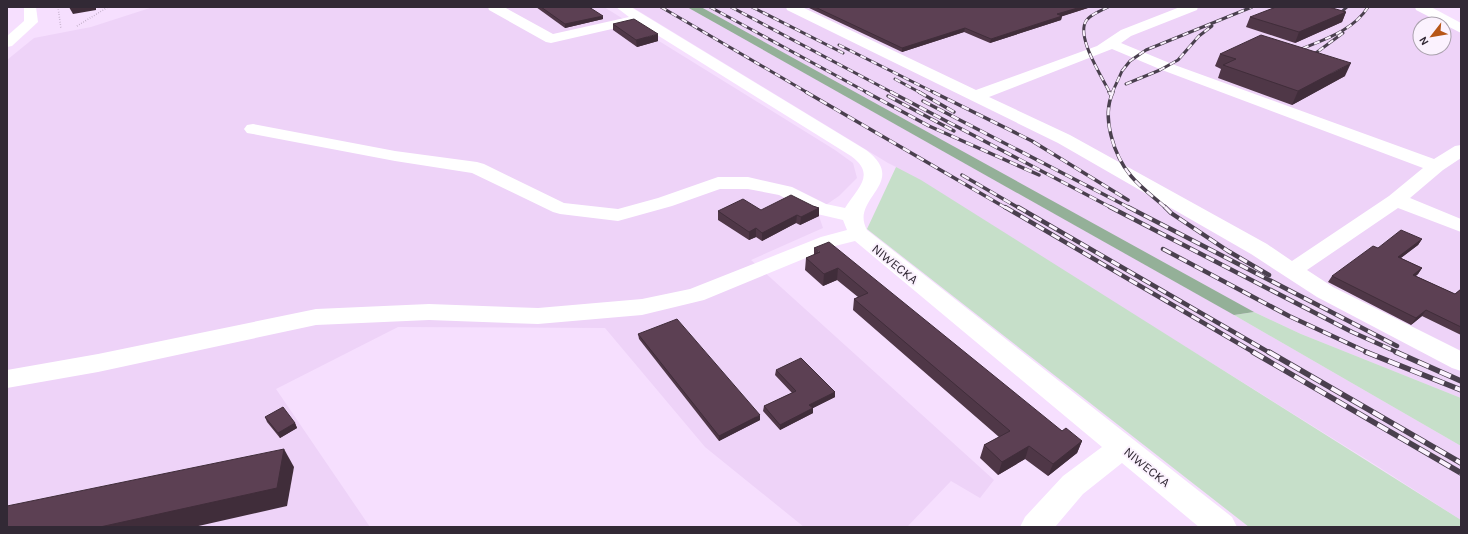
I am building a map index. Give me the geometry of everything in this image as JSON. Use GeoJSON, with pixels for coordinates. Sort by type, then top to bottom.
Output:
{"type":"FeatureCollection","features":[{"type":"Feature","properties":{"kind":"street"},"geometry":{"type":"LineString","coordinates":[[7,44],[30,22],[30,7]]}},
{"type":"Feature","properties":{"kind":"street"},"geometry":{"type":"LineString","coordinates":[[494,7],[551,39],[631,12],[867,159],[874,169],[875,179],[857,206],[856,225]]}},
{"type":"Feature","properties":{"kind":"street"},"geometry":{"type":"LineString","coordinates":[[792,7],[1064,139],[1259,249],[1325,292],[1461,362]]}},
{"type":"Feature","properties":{"kind":"street"},"geometry":{"type":"LineString","coordinates":[[976,96],[1102,49],[1112,44],[1117,38],[1126,33],[1192,7]]}},
{"type":"Feature","properties":{"kind":"street"},"geometry":{"type":"LineString","coordinates":[[1421,7],[1461,29]]}},
{"type":"Feature","properties":{"kind":"street"},"geometry":{"type":"LineString","coordinates":[[1112,44],[1167,67],[1436,166]]}},
{"type":"Feature","properties":{"kind":"street"},"geometry":{"type":"LineString","coordinates":[[253,129],[394,156],[477,168],[560,208],[618,216],[665,202],[718,183],[748,183],[785,191],[856,225]]}},
{"type":"Feature","properties":{"kind":"street"},"geometry":{"type":"LineString","coordinates":[[1293,270],[1396,200],[1436,166],[1461,150]]}},
{"type":"Feature","properties":{"kind":"street"},"geometry":{"type":"LineString","coordinates":[[1396,200],[1461,226]]}},
{"type":"Feature","properties":{"kind":"street"},"geometry":{"type":"LineString","coordinates":[[7,379],[98,363],[316,317],[429,312],[538,316],[642,307],[696,296],[828,241],[856,225]]}},
{"type":"Feature","properties":{"kind":"street","name":"NIWECKA"},"geometry":{"type":"LineString","coordinates":[[856,225],[1122,447],[1221,527]]}},
{"type":"Feature","properties":{"kind":"street"},"geometry":{"type":"LineString","coordinates":[[1036,527],[1073,485],[1122,447]]}},
{"type":"Feature","properties":{"kind":"path"},"geometry":{"type":"LineString","coordinates":[[58,7],[61,29]]}},
{"type":"Feature","properties":{"kind":"path"},"geometry":{"type":"LineString","coordinates":[[77,26],[108,7]]}},
{"type":"Feature","properties":{"kind":"shaded area"},"geometry":{"type":"Polygon","coordinates":[[[153,7],[604,7],[835,150],[853,163],[857,178],[839,196],[814,213],[819,216],[823,228],[751,260],[994,480],[980,498],[951,481],[907,527],[804,527],[705,447],[605,328],[398,327],[276,389],[370,527],[7,527],[7,60],[34,38],[91,27],[153,7]]]}},
{"type":"Feature","properties":{"kind":"shaded area"},"geometry":{"type":"Polygon","coordinates":[[[632,7],[1430,7],[1446,16],[1412,16],[1412,56],[1452,56],[1452,19],[1461,24],[1461,398],[1301,334],[1254,312],[1234,315],[1461,446],[1461,520],[1374,464],[896,167],[632,7]]]}},
{"type":"Feature","properties":{"kind":"green space"},"geometry":{"type":"Polygon","coordinates":[[[687,7],[701,7],[1254,312],[1234,315],[687,7]]]}},
{"type":"Feature","properties":{"kind":"green space"},"geometry":{"type":"Polygon","coordinates":[[[896,167],[921,180],[1461,520],[1461,527],[1249,527],[867,229],[896,167]]]}},
{"type":"Feature","properties":{"kind":"green space"},"geometry":{"type":"Polygon","coordinates":[[[1254,312],[1301,334],[1461,398],[1461,446],[1234,315],[1254,312]]]}},
{"type":"Feature","properties":{"kind":"building"},"geometry":{"type":"Polygon","coordinates":[[[541,7],[589,7],[603,16],[565,24],[541,7]]]}},
{"type":"Feature","properties":{"kind":"building"},"geometry":{"type":"Polygon","coordinates":[[[815,7],[1081,7],[1057,14],[1062,16],[991,39],[965,28],[902,48],[815,7]]]}},
{"type":"Feature","properties":{"kind":"building"},"geometry":{"type":"Polygon","coordinates":[[[1276,7],[1329,7],[1346,12],[1299,32],[1250,17],[1276,7]]]}},
{"type":"Feature","properties":{"kind":"building"},"geometry":{"type":"Polygon","coordinates":[[[634,19],[658,34],[636,40],[613,24],[634,19]]]}},
{"type":"Feature","properties":{"kind":"building"},"geometry":{"type":"Polygon","coordinates":[[[1261,35],[1351,63],[1298,91],[1223,65],[1236,59],[1220,54],[1261,35]]]}},
{"type":"Feature","properties":{"kind":"building"},"geometry":{"type":"Polygon","coordinates":[[[791,195],[819,208],[801,217],[797,215],[762,233],[756,228],[749,232],[718,211],[743,199],[761,210],[791,195]]]}},
{"type":"Feature","properties":{"kind":"building"},"geometry":{"type":"Polygon","coordinates":[[[1401,230],[1422,239],[1398,257],[1422,268],[1413,275],[1455,294],[1461,289],[1461,327],[1426,310],[1416,318],[1332,276],[1373,246],[1378,248],[1401,230]]]}},
{"type":"Feature","properties":{"kind":"building"},"geometry":{"type":"Polygon","coordinates":[[[829,242],[1062,431],[1066,428],[1082,441],[1053,464],[1029,446],[1002,462],[984,445],[1010,431],[854,299],[868,293],[838,268],[824,274],[806,258],[820,252],[814,248],[829,242]]]}},
{"type":"Feature","properties":{"kind":"building"},"geometry":{"type":"Polygon","coordinates":[[[677,319],[760,415],[719,436],[638,334],[677,319]]]}},
{"type":"Feature","properties":{"kind":"building"},"geometry":{"type":"Polygon","coordinates":[[[801,358],[835,392],[809,405],[813,408],[780,425],[764,406],[796,391],[776,370],[801,358]]]}},
{"type":"Feature","properties":{"kind":"building"},"geometry":{"type":"Polygon","coordinates":[[[283,407],[295,423],[278,433],[265,417],[283,407]]]}},
{"type":"Feature","properties":{"kind":"building"},"geometry":{"type":"Polygon","coordinates":[[[284,449],[277,488],[100,527],[7,527],[7,506],[284,449]]]}},
{"type":"Feature","properties":{"kind":"railway"},"geometry":{"type":"LineString","coordinates":[[661,7],[808,93]]}},
{"type":"Feature","properties":{"kind":"railway"},"geometry":{"type":"LineString","coordinates":[[710,7],[868,93]]}},
{"type":"Feature","properties":{"kind":"railway"},"geometry":{"type":"LineString","coordinates":[[731,7],[893,93]]}},
{"type":"Feature","properties":{"kind":"railway"},"geometry":{"type":"LineString","coordinates":[[752,7],[843,53]]}},
{"type":"Feature","properties":{"kind":"railway"},"geometry":{"type":"LineString","coordinates":[[1108,7],[1089,18],[1085,23],[1084,30],[1085,39],[1092,58],[1110,93]]}},
{"type":"Feature","properties":{"kind":"railway"},"geometry":{"type":"LineString","coordinates":[[1112,93],[1122,71],[1130,61],[1146,50],[1252,7]]}},
{"type":"Feature","properties":{"kind":"railway"},"geometry":{"type":"LineString","coordinates":[[1338,15],[1347,7]]}},
{"type":"Feature","properties":{"kind":"railway"},"geometry":{"type":"LineString","coordinates":[[1292,53],[1344,30],[1361,16],[1368,7]]}},
{"type":"Feature","properties":{"kind":"railway"},"geometry":{"type":"LineString","coordinates":[[1126,84],[1160,70],[1178,60],[1199,36],[1212,26]]}},
{"type":"Feature","properties":{"kind":"railway"},"geometry":{"type":"LineString","coordinates":[[1309,58],[1343,33]]}},
{"type":"Feature","properties":{"kind":"railway"},"geometry":{"type":"LineString","coordinates":[[839,45],[933,92]]}},
{"type":"Feature","properties":{"kind":"railway"},"geometry":{"type":"LineString","coordinates":[[895,79],[921,93]]}},
{"type":"Feature","properties":{"kind":"railway"},"geometry":{"type":"LineString","coordinates":[[806,92],[1006,208]]}},
{"type":"Feature","properties":{"kind":"railway"},"geometry":{"type":"LineString","coordinates":[[866,92],[929,126],[1039,175]]}},
{"type":"Feature","properties":{"kind":"railway"},"geometry":{"type":"LineString","coordinates":[[891,92],[1112,208]]}},
{"type":"Feature","properties":{"kind":"railway"},"geometry":{"type":"LineString","coordinates":[[919,92],[954,112]]}},
{"type":"Feature","properties":{"kind":"railway"},"geometry":{"type":"LineString","coordinates":[[933,92],[1032,141],[1128,200]]}},
{"type":"Feature","properties":{"kind":"railway"},"geometry":{"type":"LineString","coordinates":[[1113,92],[1108,113],[1111,136],[1119,158],[1131,176],[1166,208]]}},
{"type":"Feature","properties":{"kind":"railway"},"geometry":{"type":"LineString","coordinates":[[888,96],[954,131]]}},
{"type":"Feature","properties":{"kind":"railway"},"geometry":{"type":"LineString","coordinates":[[923,101],[1130,208]]}},
{"type":"Feature","properties":{"kind":"railway"},"geometry":{"type":"LineString","coordinates":[[962,175],[1019,208]]}},
{"type":"Feature","properties":{"kind":"railway"},"geometry":{"type":"LineString","coordinates":[[1005,207],[1255,353]]}},
{"type":"Feature","properties":{"kind":"railway"},"geometry":{"type":"LineString","coordinates":[[1018,207],[1270,353]]}},
{"type":"Feature","properties":{"kind":"railway"},"geometry":{"type":"LineString","coordinates":[[1110,207],[1352,332],[1399,353]]}},
{"type":"Feature","properties":{"kind":"railway"},"geometry":{"type":"LineString","coordinates":[[1128,207],[1397,346]]}},
{"type":"Feature","properties":{"kind":"railway"},"geometry":{"type":"LineString","coordinates":[[1166,208],[1171,213],[1228,251],[1269,275]]}},
{"type":"Feature","properties":{"kind":"railway"},"geometry":{"type":"LineString","coordinates":[[1163,249],[1289,316],[1369,353]]}},
{"type":"Feature","properties":{"kind":"railway"},"geometry":{"type":"LineString","coordinates":[[1253,352],[1461,473]]}},
{"type":"Feature","properties":{"kind":"railway"},"geometry":{"type":"LineString","coordinates":[[1269,352],[1461,463]]}},
{"type":"Feature","properties":{"kind":"railway"},"geometry":{"type":"LineString","coordinates":[[1366,352],[1461,390]]}},
{"type":"Feature","properties":{"kind":"railway"},"geometry":{"type":"LineString","coordinates":[[1396,352],[1461,381]]}}]}
